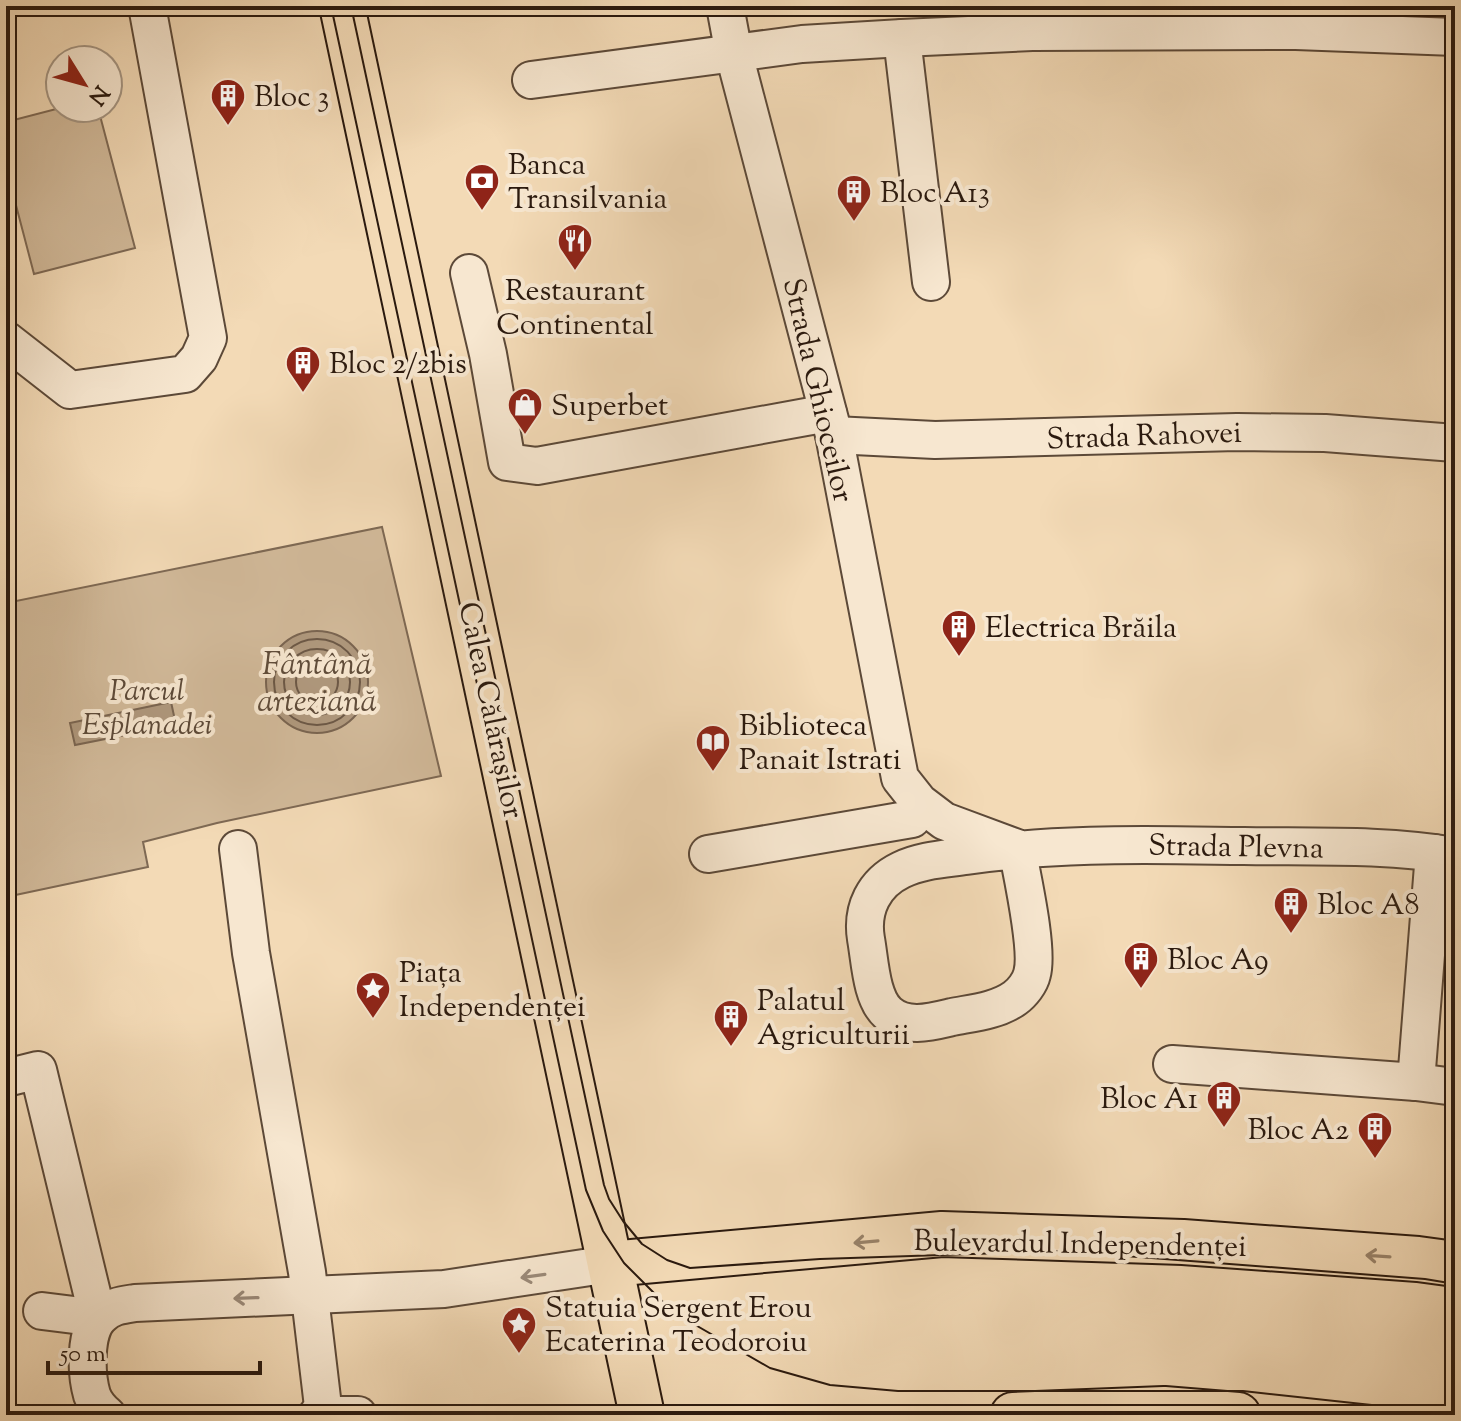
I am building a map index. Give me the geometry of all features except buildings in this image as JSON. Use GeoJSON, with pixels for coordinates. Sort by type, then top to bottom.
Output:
{"type":"FeatureCollection","features":[{"type":"Feature","properties":{"kind":"main road","name":"Calea Călărașilor"},"geometry":{"type":"LineString","coordinates":[[342,6],[642,1415]]}},
{"type":"Feature","properties":{"kind":"main road","name":"Bulevardul Independenței"},"geometry":{"type":"LineString","coordinates":[[610,1264],[942,1234],[1183,1242],[1455,1264]]}},
{"type":"Feature","properties":{"kind":"main road"},"geometry":{"type":"LineString","coordinates":[[1013,1415],[1164,1409],[1238,1415]]}},
{"type":"Feature","properties":{"kind":"street"},"geometry":{"type":"LineString","coordinates":[[6,340],[70,390],[185,374],[199,358],[208,338],[147,6]]}},
{"type":"Feature","properties":{"kind":"street","name":"Strada Ghioceilor"},"geometry":{"type":"LineString","coordinates":[[725,6],[734,54],[831,424],[900,778],[926,862]]}},
{"type":"Feature","properties":{"kind":"street"},"geometry":{"type":"LineString","coordinates":[[531,80],[802,44],[902,38],[1032,32],[1280,31],[1455,37]]}},
{"type":"Feature","properties":{"kind":"street"},"geometry":{"type":"LineString","coordinates":[[902,38],[931,282]]}},
{"type":"Feature","properties":{"kind":"street","name":"Strada Rahovei"},"geometry":{"type":"LineString","coordinates":[[469,273],[488,354],[507,462],[537,466],[831,424],[935,440],[1237,432],[1395,437],[1455,443]]}},
{"type":"Feature","properties":{"kind":"street"},"geometry":{"type":"LineString","coordinates":[[900,778],[919,802],[944,821],[1017,848]]}},
{"type":"Feature","properties":{"kind":"street"},"geometry":{"type":"LineString","coordinates":[[708,854],[912,819]]}},
{"type":"Feature","properties":{"kind":"street","name":"Strada Plevna"},"geometry":{"type":"LineString","coordinates":[[1017,848],[1034,956],[1032,975],[1025,987],[1015,998],[998,1008],[923,1023],[905,1022],[889,1015],[879,1003],[865,934],[866,912],[872,894],[885,879],[902,869],[926,862],[1017,848],[1100,844],[1350,848],[1444,854]]}},
{"type":"Feature","properties":{"kind":"street"},"geometry":{"type":"LineString","coordinates":[[238,849],[251,953],[294,1192],[324,1415]]}},
{"type":"Feature","properties":{"kind":"street"},"geometry":{"type":"LineString","coordinates":[[1416,1082],[1444,854]]}},
{"type":"Feature","properties":{"kind":"street"},"geometry":{"type":"LineString","coordinates":[[1172,1064],[1455,1087]]}},
{"type":"Feature","properties":{"kind":"street"},"geometry":{"type":"LineString","coordinates":[[6,1078],[38,1070],[98,1318]]}},
{"type":"Feature","properties":{"kind":"street"},"geometry":{"type":"LineString","coordinates":[[107,1415],[97,1406],[92,1393],[90,1333],[98,1318],[112,1307],[135,1303],[444,1289],[610,1264]]}},
{"type":"Feature","properties":{"kind":"street"},"geometry":{"type":"LineString","coordinates":[[42,1311],[98,1318]]}},
{"type":"Feature","properties":{"kind":"street"},"geometry":{"type":"LineString","coordinates":[[317,1415],[358,1415]]}},
{"type":"Feature","properties":{"kind":"green space"},"geometry":{"type":"Polygon","coordinates":[[[44,112],[44,124],[102,124],[135,248],[34,274],[6,167],[6,122],[44,112]]]}},
{"type":"Feature","properties":{"kind":"green space","name":"Parcul Esplanadei"},"geometry":{"type":"Polygon","coordinates":[[[382,527],[441,776],[217,823],[143,842],[148,867],[6,897],[6,603],[382,527]]]}},
{"type":"Feature","properties":{"kind":"water","name":"Fântână arteziană"},"geometry":{"type":"Polygon","coordinates":[[[317,631],[337,635],[353,646],[364,662],[368,682],[364,702],[353,718],[337,729],[317,733],[297,729],[281,718],[270,702],[266,682],[270,662],[281,646],[297,635],[317,631]]]}},
{"type":"Feature","properties":{"kind":"water"},"geometry":{"type":"Polygon","coordinates":[[[171,702],[176,725],[75,745],[70,723],[171,702]]]}},
{"type":"Feature","properties":{"kind":"tram line"},"geometry":{"type":"LineString","coordinates":[[331,6],[586,1190],[603,1231],[624,1263],[673,1312],[770,1368],[830,1385],[898,1391],[1243,1391],[1455,1414]]}},
{"type":"Feature","properties":{"kind":"tram line"},"geometry":{"type":"LineString","coordinates":[[351,6],[604,1185],[623,1221],[642,1244],[667,1260],[690,1268],[820,1259],[1060,1251],[1425,1279],[1455,1284]]}},
{"type":"Feature","properties":{"kind":"place","name":"Bloc 3"},"geometry":{"type":"Point","coordinates":[228,127]}},
{"type":"Feature","properties":{"kind":"place","name":"Banca Transilvania"},"geometry":{"type":"Point","coordinates":[482,212]}},
{"type":"Feature","properties":{"kind":"place","name":"Bloc A13"},"geometry":{"type":"Point","coordinates":[854,223]}},
{"type":"Feature","properties":{"kind":"place","name":"Restaurant Continental"},"geometry":{"type":"Point","coordinates":[575,272]}},
{"type":"Feature","properties":{"kind":"place","name":"Bloc 2/2bis"},"geometry":{"type":"Point","coordinates":[303,394]}},
{"type":"Feature","properties":{"kind":"place","name":"Superbet"},"geometry":{"type":"Point","coordinates":[525,436]}},
{"type":"Feature","properties":{"kind":"place","name":"Electrica Brăila"},"geometry":{"type":"Point","coordinates":[959,658]}},
{"type":"Feature","properties":{"kind":"place","name":"Biblioteca Panait Istrati"},"geometry":{"type":"Point","coordinates":[713,773]}},
{"type":"Feature","properties":{"kind":"place","name":"Bloc A8"},"geometry":{"type":"Point","coordinates":[1291,935]}},
{"type":"Feature","properties":{"kind":"place","name":"Bloc A9"},"geometry":{"type":"Point","coordinates":[1141,990]}},
{"type":"Feature","properties":{"kind":"place","name":"Piața Independenței"},"geometry":{"type":"Point","coordinates":[373,1020]}},
{"type":"Feature","properties":{"kind":"place","name":"Palatul Agriculturii"},"geometry":{"type":"Point","coordinates":[731,1048]}},
{"type":"Feature","properties":{"kind":"place","name":"Bloc A1"},"geometry":{"type":"Point","coordinates":[1224,1129]}},
{"type":"Feature","properties":{"kind":"place","name":"Bloc A2"},"geometry":{"type":"Point","coordinates":[1375,1160]}},
{"type":"Feature","properties":{"kind":"place","name":"Statuia Sergent Erou Ecaterina Teodoroiu"},"geometry":{"type":"Point","coordinates":[519,1355]}}]}
